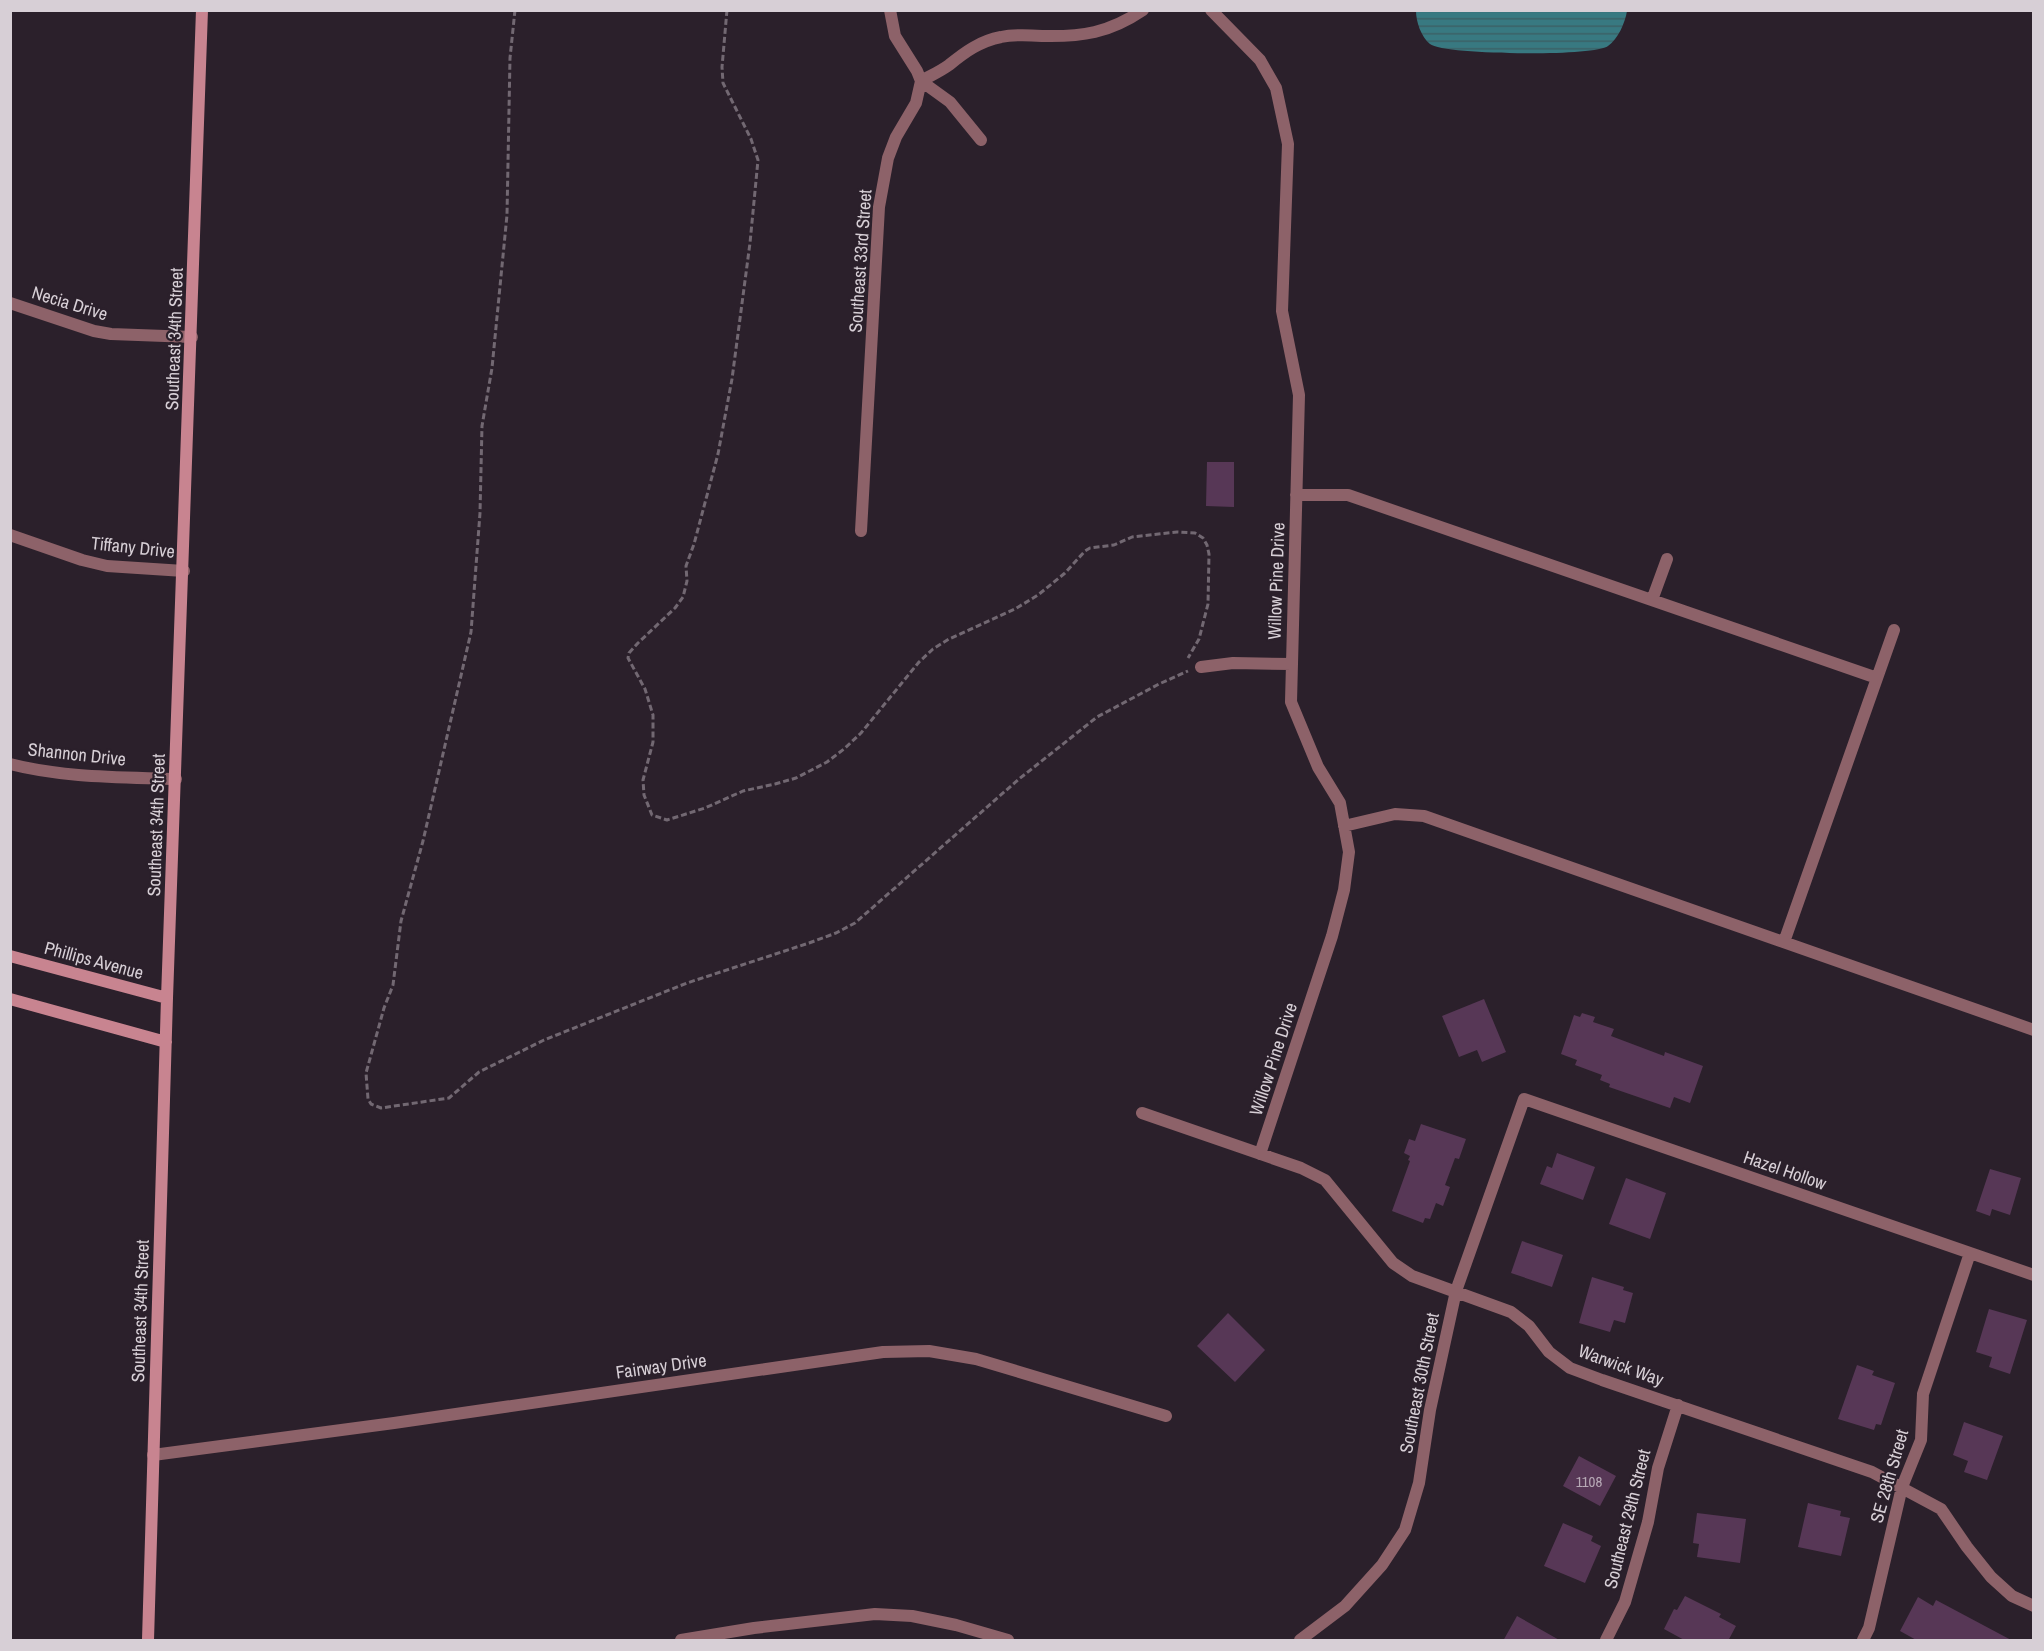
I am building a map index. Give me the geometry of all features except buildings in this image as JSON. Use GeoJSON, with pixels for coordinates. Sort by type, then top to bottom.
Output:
{"type":"FeatureCollection","features":[{"type":"Feature","properties":{"kind":"street","name":"Southeast 34th Street"},"geometry":{"type":"LineString","coordinates":[[148,1641],[167,998],[184,571],[202,10]]}},
{"type":"Feature","properties":{"kind":"street"},"geometry":{"type":"LineString","coordinates":[[890,10],[895,36],[921,81],[950,102],[981,140]]}},
{"type":"Feature","properties":{"kind":"street"},"geometry":{"type":"LineString","coordinates":[[921,81],[948,66],[962,53],[982,42],[1021,35],[1083,36],[1105,31],[1128,21],[1143,10]]}},
{"type":"Feature","properties":{"kind":"street","name":"Willow Pine Drive"},"geometry":{"type":"LineString","coordinates":[[1211,10],[1260,60],[1276,88],[1288,144],[1282,311],[1299,395],[1291,702],[1318,767],[1340,802],[1349,852],[1344,890],[1332,936],[1260,1154]]}},
{"type":"Feature","properties":{"kind":"street","name":"Southeast 33rd Street"},"geometry":{"type":"LineString","coordinates":[[861,531],[879,207],[888,158],[896,136],[916,103],[921,81]]}},
{"type":"Feature","properties":{"kind":"street","name":"Necia Drive"},"geometry":{"type":"LineString","coordinates":[[10,303],[103,332],[129,336],[192,337]]}},
{"type":"Feature","properties":{"kind":"street"},"geometry":{"type":"LineString","coordinates":[[1296,495],[1348,495],[1877,678]]}},
{"type":"Feature","properties":{"kind":"street","name":"Tiffany Drive"},"geometry":{"type":"LineString","coordinates":[[10,535],[82,560],[107,566],[184,571]]}},
{"type":"Feature","properties":{"kind":"street"},"geometry":{"type":"LineString","coordinates":[[1652,600],[1667,558]]}},
{"type":"Feature","properties":{"kind":"street"},"geometry":{"type":"LineString","coordinates":[[1784,942],[1894,630]]}},
{"type":"Feature","properties":{"kind":"street"},"geometry":{"type":"LineString","coordinates":[[1201,667],[1233,663],[1292,664]]}},
{"type":"Feature","properties":{"kind":"street","name":"Shannon Drive"},"geometry":{"type":"LineString","coordinates":[[10,764],[100,776],[176,779]]}},
{"type":"Feature","properties":{"kind":"street"},"geometry":{"type":"LineString","coordinates":[[1344,826],[1395,814],[1424,816],[2034,1030]]}},
{"type":"Feature","properties":{"kind":"street","name":"Phillips Avenue"},"geometry":{"type":"LineString","coordinates":[[10,956],[167,998]]}},
{"type":"Feature","properties":{"kind":"street"},"geometry":{"type":"LineString","coordinates":[[10,999],[166,1042]]}},
{"type":"Feature","properties":{"kind":"street","name":"Hazel Hollow"},"geometry":{"type":"LineString","coordinates":[[1524,1099],[2034,1275]]}},
{"type":"Feature","properties":{"kind":"street","name":"Southeast 30th Street"},"geometry":{"type":"LineString","coordinates":[[1299,1641],[1346,1606],[1382,1565],[1405,1530],[1419,1483],[1430,1410],[1456,1291],[1524,1099]]}},
{"type":"Feature","properties":{"kind":"street","name":"Warwick Way"},"geometry":{"type":"LineString","coordinates":[[1142,1113],[1301,1168],[1325,1180],[1393,1263],[1412,1276],[1511,1312],[1529,1326],[1549,1352],[1570,1368],[1872,1472],[1902,1487],[1941,1509],[1991,1577],[2012,1596],[2034,1606]]}},
{"type":"Feature","properties":{"kind":"street","name":"SE 28th Street"},"geometry":{"type":"LineString","coordinates":[[1863,1641],[1869,1628],[1902,1487],[1921,1440],[1923,1394],[1970,1253]]}},
{"type":"Feature","properties":{"kind":"street","name":"Fairway Drive"},"geometry":{"type":"LineString","coordinates":[[153,1455],[394,1423],[828,1360],[907,1351],[929,1351],[976,1359],[1166,1416]]}},
{"type":"Feature","properties":{"kind":"street","name":"Southeast 29th Street"},"geometry":{"type":"LineString","coordinates":[[1606,1641],[1625,1602],[1648,1522],[1658,1468],[1677,1404]]}},
{"type":"Feature","properties":{"kind":"street"},"geometry":{"type":"LineString","coordinates":[[681,1641],[754,1628],[875,1614],[912,1616],[956,1625],[1008,1641]]}},
{"type":"Feature","properties":{"kind":"path"},"geometry":{"type":"LineString","coordinates":[[515,10],[510,58],[507,215],[492,368],[482,426],[480,513],[471,632],[423,841],[401,921],[393,985],[370,1055],[366,1084],[371,1104],[381,1108],[449,1098],[479,1072],[544,1040],[677,987],[818,939],[855,923],[1019,779],[1097,717],[1180,673],[1201,667]]}},
{"type":"Feature","properties":{"kind":"path"},"geometry":{"type":"LineString","coordinates":[[727,10],[722,67],[723,83],[751,139],[758,160],[750,243],[732,379],[718,454],[686,566],[686,589],[675,608],[629,654],[630,663],[645,689],[651,706],[654,729],[643,780],[644,795],[652,815],[667,820],[705,808],[743,791],[796,778],[827,762],[861,733],[919,662],[933,650],[949,639],[1015,609],[1038,595],[1065,573],[1085,551],[1114,545],[1132,537],[1177,532],[1195,533],[1208,545],[1208,604],[1198,639],[1180,673]]}},
{"type":"Feature","properties":{"kind":"water"},"geometry":{"type":"Polygon","coordinates":[[[1416,10],[1627,11],[1621,30],[1608,46],[1597,50],[1576,52],[1518,53],[1441,48],[1430,44],[1420,29],[1416,10]]]}}]}
